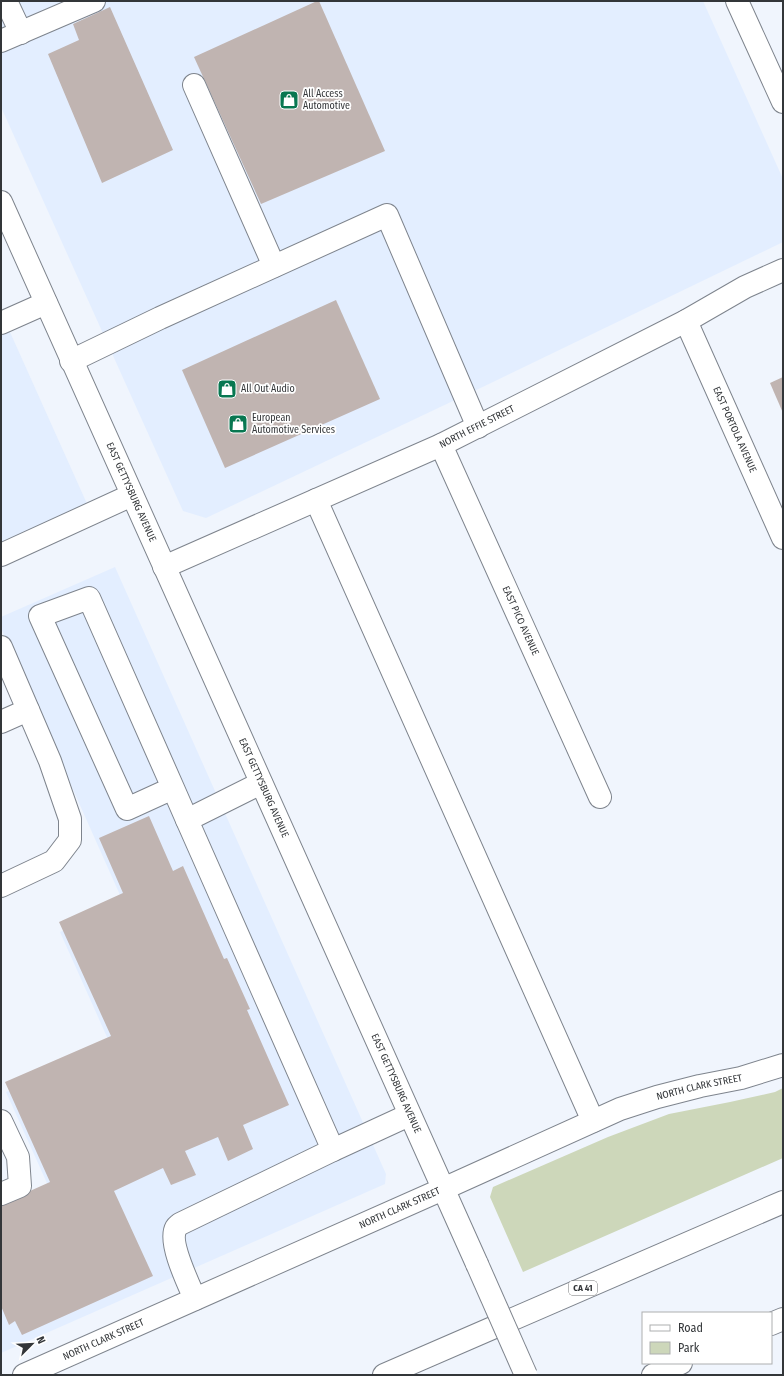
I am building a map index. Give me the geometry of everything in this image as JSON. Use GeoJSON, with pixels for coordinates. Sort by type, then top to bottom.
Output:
{"type":"FeatureCollection","features":[{"type":"Feature","properties":{"kind":"main road"},"geometry":{"type":"LineString","coordinates":[[6,1],[11,37],[84,4]]}},
{"type":"Feature","properties":{"kind":"main road"},"geometry":{"type":"LineString","coordinates":[[737,1],[783,102]]}},
{"type":"Feature","properties":{"kind":"main road"},"geometry":{"type":"LineString","coordinates":[[194,85],[274,266]]}},
{"type":"Feature","properties":{"kind":"main road","name":"EAST GETTYSBURG AVENUE"},"geometry":{"type":"LineString","coordinates":[[1,202],[526,1375]]}},
{"type":"Feature","properties":{"kind":"main road"},"geometry":{"type":"LineString","coordinates":[[71,361],[160,318],[387,215],[478,427]]}},
{"type":"Feature","properties":{"kind":"main road","name":"NORTH EFFIE STREET"},"geometry":{"type":"LineString","coordinates":[[164,567],[441,445],[686,321],[746,287],[783,270]]}},
{"type":"Feature","properties":{"kind":"main road"},"geometry":{"type":"LineString","coordinates":[[1,323],[46,303]]}},
{"type":"Feature","properties":{"kind":"main road","name":"EAST PORTOLA AVENUE"},"geometry":{"type":"LineString","coordinates":[[686,321],[783,538]]}},
{"type":"Feature","properties":{"kind":"main road","name":"EAST PICO AVENUE"},"geometry":{"type":"LineString","coordinates":[[441,445],[600,797]]}},
{"type":"Feature","properties":{"kind":"main road"},"geometry":{"type":"LineString","coordinates":[[1,555],[132,495]]}},
{"type":"Feature","properties":{"kind":"main road"},"geometry":{"type":"LineString","coordinates":[[316,500],[593,1120]]}},
{"type":"Feature","properties":{"kind":"main road"},"geometry":{"type":"LineString","coordinates":[[173,788],[127,809],[40,616],[89,598],[173,788],[187,820],[333,1150]]}},
{"type":"Feature","properties":{"kind":"main road"},"geometry":{"type":"LineString","coordinates":[[1,646],[50,761],[70,819],[70,840],[54,861],[1,886]]}},
{"type":"Feature","properties":{"kind":"main road"},"geometry":{"type":"LineString","coordinates":[[1,722],[28,710]]}},
{"type":"Feature","properties":{"kind":"main road"},"geometry":{"type":"LineString","coordinates":[[187,820],[261,783]]}},
{"type":"Feature","properties":{"kind":"main road","name":"NORTH CLARK STREET"},"geometry":{"type":"LineString","coordinates":[[24,1375],[443,1190],[593,1120],[620,1109],[657,1097],[700,1086],[741,1078],[783,1065]]}},
{"type":"Feature","properties":{"kind":"main road"},"geometry":{"type":"LineString","coordinates":[[195,1299],[175,1249],[174,1235],[176,1228],[180,1224],[333,1150],[410,1115]]}},
{"type":"Feature","properties":{"kind":"main road"},"geometry":{"type":"LineString","coordinates":[[1,1121],[18,1157],[20,1186],[1,1194]]}},
{"type":"Feature","properties":{"kind":"main road","name":"CA 41"},"geometry":{"type":"LineString","coordinates":[[384,1375],[783,1202]]}},
{"type":"Feature","properties":{"kind":"main road"},"geometry":{"type":"LineString","coordinates":[[772,1324],[783,1319]]}},
{"type":"Feature","properties":{"kind":"main road"},"geometry":{"type":"LineString","coordinates":[[653,1375],[679,1364]]}},
{"type":"Feature","properties":{"kind":"shaded area"},"geometry":{"type":"Polygon","coordinates":[[[1,1],[703,1],[783,179],[783,242],[206,518],[183,511],[1,107],[1,1]]]}},
{"type":"Feature","properties":{"kind":"shaded area"},"geometry":{"type":"Polygon","coordinates":[[[1,312],[88,506],[1,545],[1,312]]]}},
{"type":"Feature","properties":{"kind":"shaded area"},"geometry":{"type":"Polygon","coordinates":[[[115,567],[386,1174],[385,1184],[1,1353],[1,1214],[51,1192],[6,1092],[111,1046],[60,932],[124,904],[1,628],[1,617],[115,567]]]}},
{"type":"Feature","properties":{"kind":"green space"},"geometry":{"type":"Polygon","coordinates":[[[783,1088],[783,1158],[523,1272],[490,1197],[493,1187],[608,1137],[669,1114],[775,1092],[783,1088]]]}},
{"type":"Feature","properties":{"kind":"building"},"geometry":{"type":"Polygon","coordinates":[[[319,1],[385,151],[261,204],[194,57],[319,1]]]}},
{"type":"Feature","properties":{"kind":"building"},"geometry":{"type":"Polygon","coordinates":[[[110,7],[173,150],[102,183],[48,54],[79,40],[73,24],[110,7]]]}},
{"type":"Feature","properties":{"kind":"building"},"geometry":{"type":"Polygon","coordinates":[[[336,300],[380,399],[225,468],[182,370],[336,300]]]}},
{"type":"Feature","properties":{"kind":"building"},"geometry":{"type":"Polygon","coordinates":[[[783,377],[783,413],[770,383],[783,377]]]}},
{"type":"Feature","properties":{"kind":"building"},"geometry":{"type":"Polygon","coordinates":[[[149,816],[173,871],[183,866],[224,959],[227,958],[250,1009],[247,1010],[289,1105],[243,1125],[253,1149],[228,1161],[218,1137],[185,1151],[196,1175],[171,1185],[163,1168],[114,1191],[153,1276],[22,1335],[15,1321],[9,1325],[1,1306],[1,1204],[50,1182],[5,1082],[111,1036],[59,922],[123,893],[99,838],[149,816]]]}},
{"type":"Feature","properties":{"kind":"place","name":"All Access Automotive"},"geometry":{"type":"Point","coordinates":[289,100]}},
{"type":"Feature","properties":{"kind":"place","name":"All Out Audio"},"geometry":{"type":"Point","coordinates":[227,389]}},
{"type":"Feature","properties":{"kind":"place","name":"European Automotive Services"},"geometry":{"type":"Point","coordinates":[238,424]}}]}
